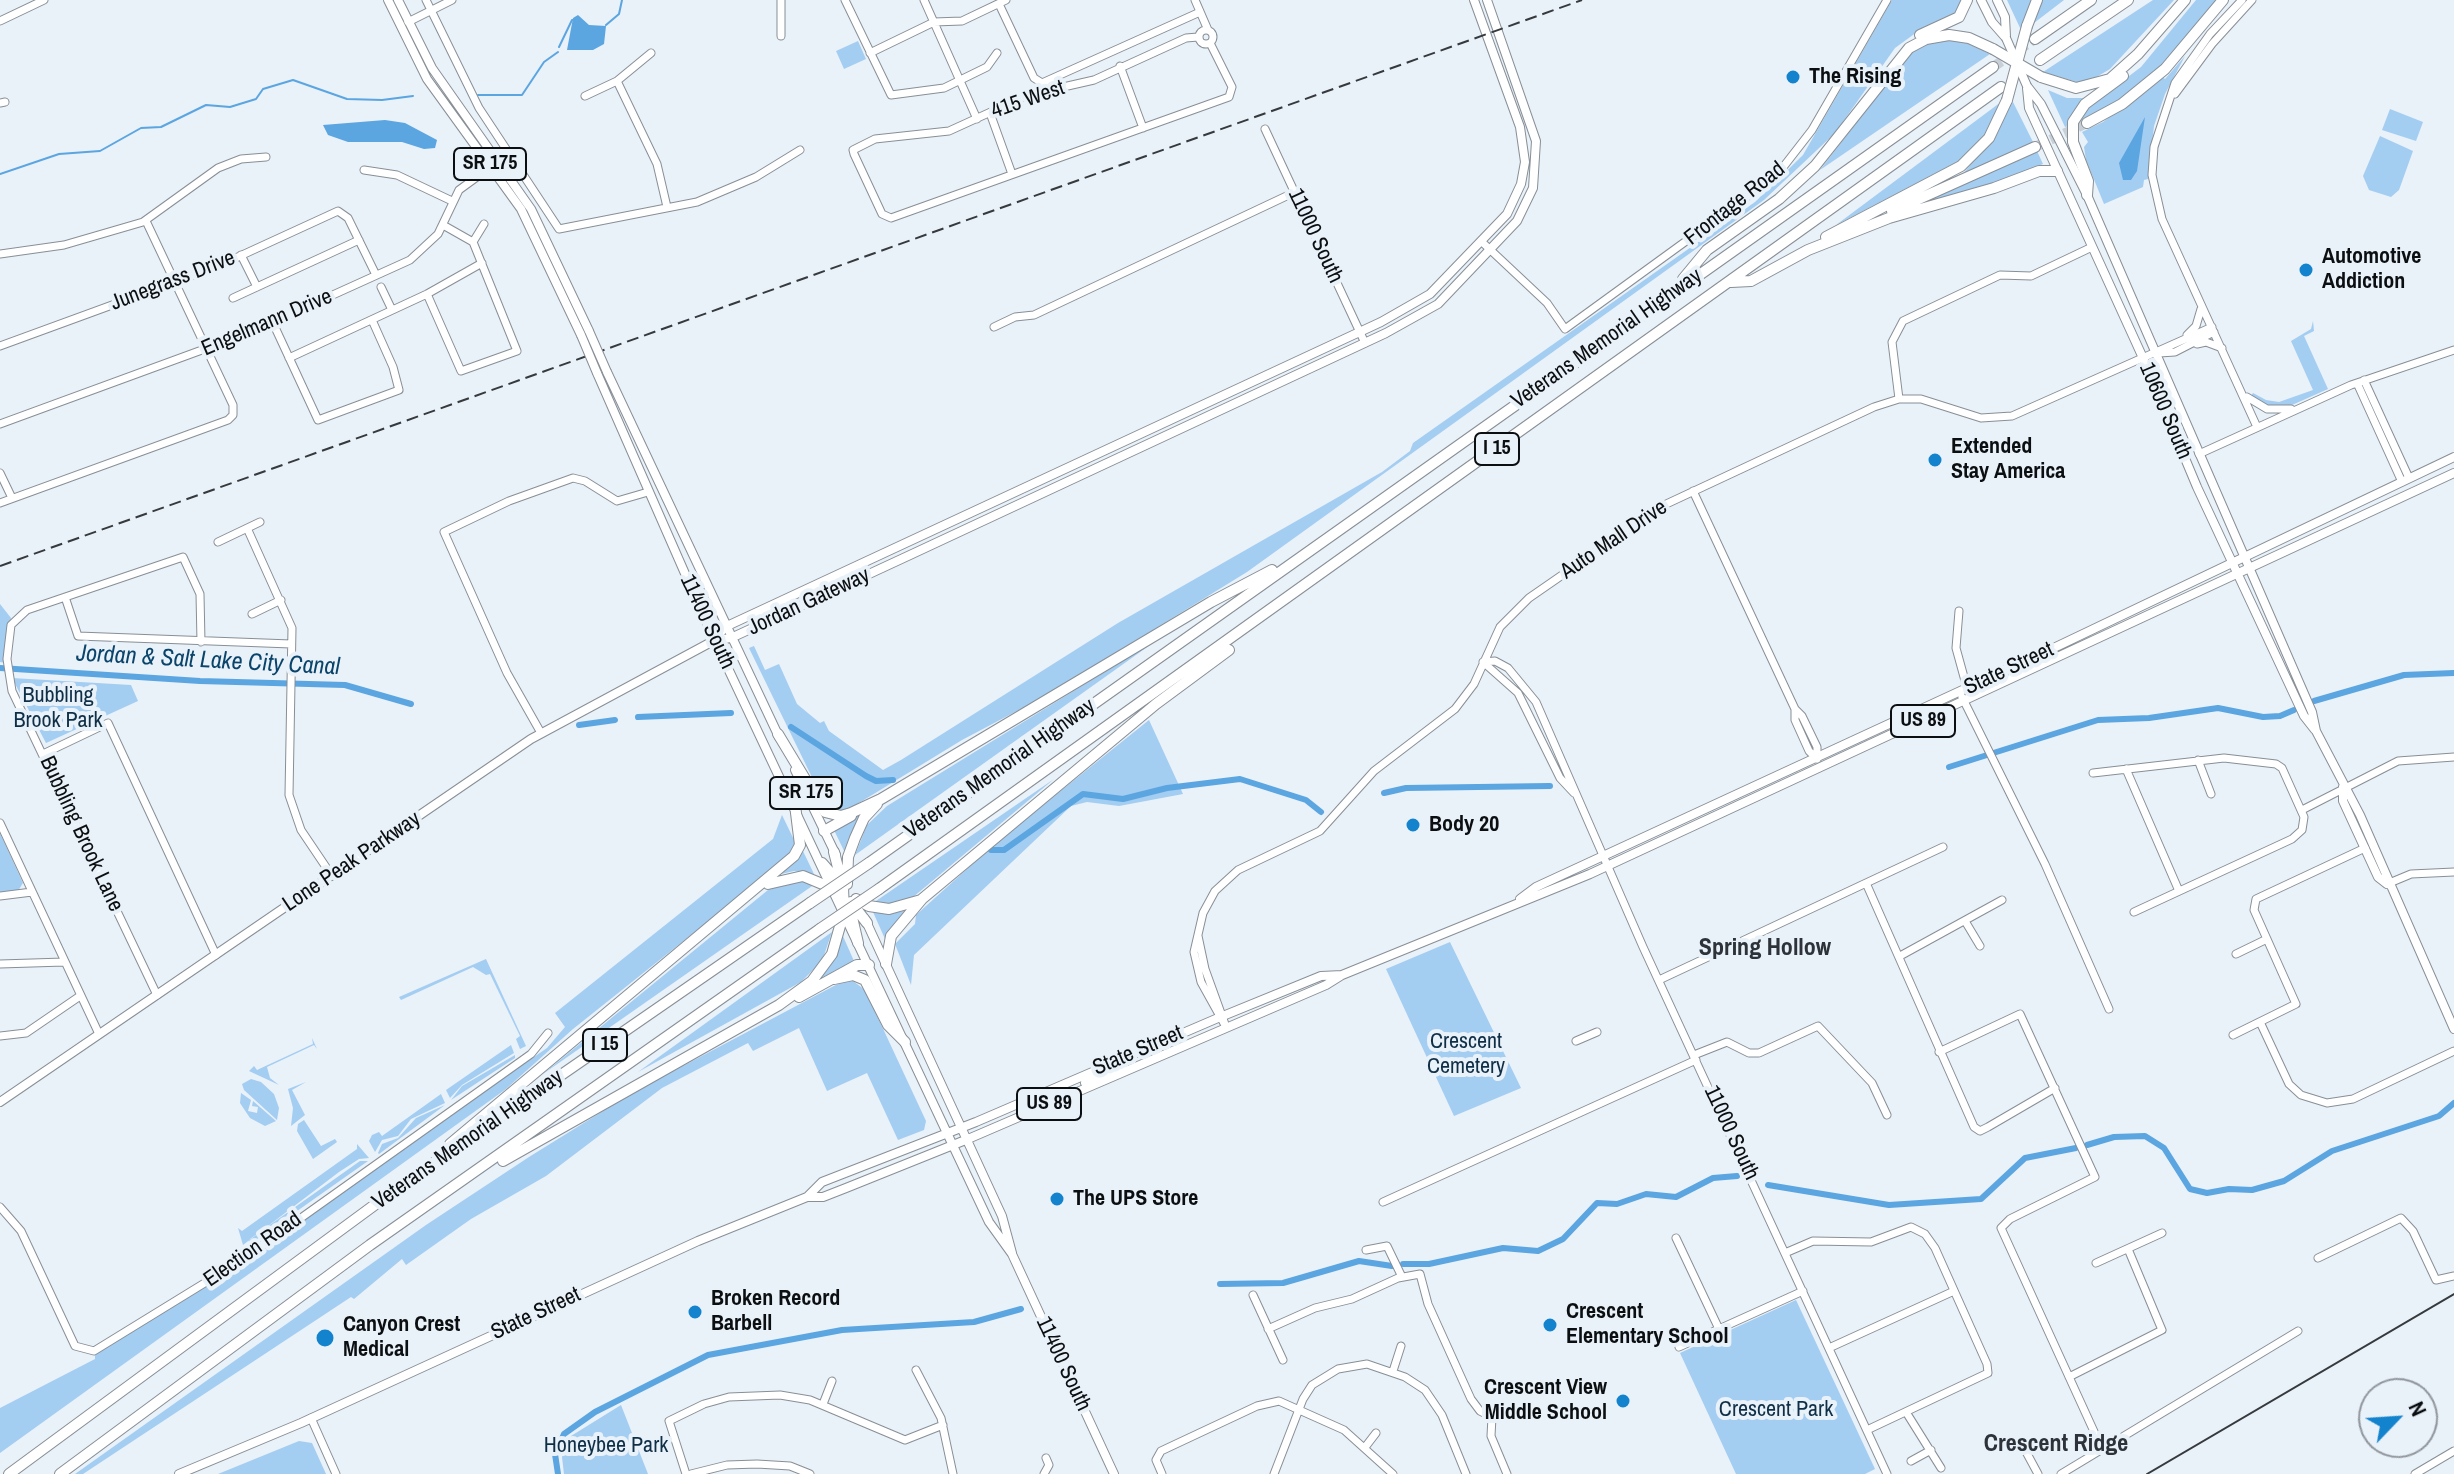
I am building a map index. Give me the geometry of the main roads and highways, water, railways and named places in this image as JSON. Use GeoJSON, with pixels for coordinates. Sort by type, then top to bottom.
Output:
{"type":"FeatureCollection","features":[{"type":"Feature","properties":{"kind":"highway"},"geometry":{"type":"LineString","coordinates":[[1884,76],[1900,49],[1957,18],[1964,11],[1967,0]]}},
{"type":"Feature","properties":{"kind":"highway"},"geometry":{"type":"LineString","coordinates":[[1729,282],[1751,281],[1808,250],[1852,221],[1961,166],[1989,138],[2007,100],[2037,0]]}},
{"type":"Feature","properties":{"kind":"highway"},"geometry":{"type":"LineString","coordinates":[[2035,39],[2091,0]]}},
{"type":"Feature","properties":{"kind":"highway"},"geometry":{"type":"LineString","coordinates":[[2040,60],[2128,0]]}},
{"type":"Feature","properties":{"kind":"highway"},"geometry":{"type":"LineString","coordinates":[[1674,290],[1707,250],[1779,199],[1815,166],[1905,51],[1935,36],[1964,37],[2064,86],[2093,85],[2114,76],[2138,54],[2185,0]]}},
{"type":"Feature","properties":{"kind":"highway"},"geometry":{"type":"LineString","coordinates":[[2087,123],[2122,104],[2165,69],[2223,0]]}},
{"type":"Feature","properties":{"kind":"highway"},"geometry":{"type":"LineString","coordinates":[[2087,195],[2088,181],[2072,138],[2073,122],[2085,104],[2124,75],[2138,54]]}},
{"type":"Feature","properties":{"kind":"highway","name":"Veterans Memorial Highway"},"geometry":{"type":"LineString","coordinates":[[9,1474],[399,1187],[869,863],[1993,67]]}},
{"type":"Feature","properties":{"kind":"highway","name":"Veterans Memorial Highway"},"geometry":{"type":"LineString","coordinates":[[60,1474],[370,1245],[1265,616],[2001,87]]}},
{"type":"Feature","properties":{"kind":"highway"},"geometry":{"type":"LineString","coordinates":[[1808,250],[2035,147]]}},
{"type":"Feature","properties":{"kind":"highway"},"geometry":{"type":"LineString","coordinates":[[1858,229],[2037,172],[2057,171]]}},
{"type":"Feature","properties":{"kind":"highway"},"geometry":{"type":"LineString","coordinates":[[824,831],[1211,602],[1306,552]]}},
{"type":"Feature","properties":{"kind":"highway"},"geometry":{"type":"LineString","coordinates":[[886,964],[891,936],[922,899],[1156,704],[1257,630],[1265,616]]}},
{"type":"Feature","properties":{"kind":"highway"},"geometry":{"type":"LineString","coordinates":[[778,734],[825,812],[841,816],[863,808]]}},
{"type":"Feature","properties":{"kind":"highway"},"geometry":{"type":"LineString","coordinates":[[779,1005],[824,968],[835,947],[844,912],[848,857],[864,818],[881,799]]}},
{"type":"Feature","properties":{"kind":"highway"},"geometry":{"type":"LineString","coordinates":[[399,1187],[759,888],[798,850],[800,826],[795,805]]}},
{"type":"Feature","properties":{"kind":"highway"},"geometry":{"type":"LineString","coordinates":[[834,852],[858,943]]}},
{"type":"Feature","properties":{"kind":"highway"},"geometry":{"type":"LineString","coordinates":[[822,863],[867,923]]}},
{"type":"Feature","properties":{"kind":"highway"},"geometry":{"type":"LineString","coordinates":[[759,888],[796,876],[845,891],[869,906],[889,909],[922,899]]}},
{"type":"Feature","properties":{"kind":"highway"},"geometry":{"type":"LineString","coordinates":[[453,1189],[779,1005],[857,965],[869,965]]}},
{"type":"Feature","properties":{"kind":"highway"},"geometry":{"type":"LineString","coordinates":[[834,979],[853,975],[865,980],[890,1029],[905,1042]]}},
{"type":"Feature","properties":{"kind":"main road","name":"11400 South"},"geometry":{"type":"LineString","coordinates":[[388,0],[427,79],[492,166],[541,246],[585,333]]}},
{"type":"Feature","properties":{"kind":"main road","name":"11400 South"},"geometry":{"type":"LineString","coordinates":[[398,0],[432,68],[531,209],[602,372],[834,852]]}},
{"type":"Feature","properties":{"kind":"main road","name":"Jordan Gateway"},"geometry":{"type":"LineString","coordinates":[[715,640],[725,627],[1359,332],[1430,294],[1482,242],[1515,201],[1525,162],[1520,127],[1474,0]]}},
{"type":"Feature","properties":{"kind":"main road","name":"Jordan Gateway"},"geometry":{"type":"LineString","coordinates":[[715,640],[731,638],[1365,343],[1438,304],[1491,250],[1526,206],[1538,163],[1531,119],[1487,0]]}},
{"type":"Feature","properties":{"kind":"main road","name":"10600 South"},"geometry":{"type":"LineString","coordinates":[[1981,0],[1992,22],[2006,38]]}},
{"type":"Feature","properties":{"kind":"main road","name":"10600 South"},"geometry":{"type":"LineString","coordinates":[[1997,0],[2005,17],[2006,38],[2016,63],[2027,86],[2041,104],[2087,195],[2307,701],[2316,731],[2365,826],[2386,873],[2387,884],[2454,1029]]}},
{"type":"Feature","properties":{"kind":"main road","name":"10600 South"},"geometry":{"type":"LineString","coordinates":[[2027,86],[2029,108],[2143,358],[2237,575],[2304,716],[2316,731]]}},
{"type":"Feature","properties":{"kind":"main road"},"geometry":{"type":"LineString","coordinates":[[492,166],[499,167],[531,209]]}},
{"type":"Feature","properties":{"kind":"main road","name":"11400 South"},"geometry":{"type":"LineString","coordinates":[[602,372],[648,492],[822,863]]}},
{"type":"Feature","properties":{"kind":"main road","name":"State Street"},"geometry":{"type":"LineString","coordinates":[[807,1197],[823,1197],[968,1139],[1342,975],[1520,900],[1540,896],[1817,759],[1966,693],[2454,457]]}},
{"type":"Feature","properties":{"kind":"main road","name":"State Street"},"geometry":{"type":"LineString","coordinates":[[1606,861],[1893,735],[1966,693],[2004,683],[2454,473]]}},
{"type":"Feature","properties":{"kind":"main road"},"geometry":{"type":"LineString","coordinates":[[1024,487],[1030,499]]}},
{"type":"Feature","properties":{"kind":"main road"},"geometry":{"type":"LineString","coordinates":[[2004,683],[2008,674],[2066,647],[2086,633]]}},
{"type":"Feature","properties":{"kind":"main road","name":"Lone Peak Parkway"},"geometry":{"type":"LineString","coordinates":[[0,1102],[541,733],[715,640]]}},
{"type":"Feature","properties":{"kind":"main road"},"geometry":{"type":"LineString","coordinates":[[2281,668],[2287,670],[2298,693],[2307,701]]}},
{"type":"Feature","properties":{"kind":"main road","name":"10600 South"},"geometry":{"type":"LineString","coordinates":[[2343,787],[2343,801],[2378,877],[2387,884]]}},
{"type":"Feature","properties":{"kind":"main road","name":"11400 South"},"geometry":{"type":"LineString","coordinates":[[844,912],[989,1222],[1012,1254],[1114,1474]]}},
{"type":"Feature","properties":{"kind":"main road","name":"11400 South"},"geometry":{"type":"LineString","coordinates":[[867,923],[1005,1222],[1012,1254]]}},
{"type":"Feature","properties":{"kind":"main road","name":"State Street"},"geometry":{"type":"LineString","coordinates":[[179,1474],[311,1418],[639,1267],[807,1197],[822,1182],[948,1133],[1321,976],[1342,975]]}},
{"type":"Feature","properties":{"kind":"main road"},"geometry":{"type":"LineString","coordinates":[[1062,1098],[1123,1064],[1125,1057]]}},
{"type":"Feature","properties":{"kind":"waterway"},"geometry":{"type":"LineString","coordinates":[[606,25],[619,14],[622,0]]}},
{"type":"Feature","properties":{"kind":"waterway"},"geometry":{"type":"LineString","coordinates":[[559,47],[572,20],[575,20]]}},
{"type":"Feature","properties":{"kind":"waterway"},"geometry":{"type":"LineString","coordinates":[[478,95],[522,95],[544,62],[558,52]]}},
{"type":"Feature","properties":{"kind":"waterway"},"geometry":{"type":"LineString","coordinates":[[0,174],[59,154],[100,151],[141,128],[161,127],[206,105],[230,107],[256,99],[263,89],[293,80],[347,99],[382,100],[413,96]]}},
{"type":"Feature","properties":{"kind":"waterway","name":"Jordan & Salt Lake City Canal"},"geometry":{"type":"LineString","coordinates":[[0,668],[200,681],[345,685],[411,704]]}},
{"type":"Feature","properties":{"kind":"waterway","name":"Jordan & Salt Lake City Canal"},"geometry":{"type":"LineString","coordinates":[[2314,701],[2404,675],[2454,673]]}},
{"type":"Feature","properties":{"kind":"waterway","name":"Jordan & Salt Lake City Canal"},"geometry":{"type":"LineString","coordinates":[[1949,767],[2098,720],[2149,718],[2218,708],[2263,717],[2280,716],[2294,710]]}},
{"type":"Feature","properties":{"kind":"waterway","name":"Jordan & Salt Lake City Canal"},"geometry":{"type":"LineString","coordinates":[[638,717],[731,713]]}},
{"type":"Feature","properties":{"kind":"waterway","name":"Jordan & Salt Lake City Canal"},"geometry":{"type":"LineString","coordinates":[[579,725],[615,720]]}},
{"type":"Feature","properties":{"kind":"waterway","name":"Jordan & Salt Lake City Canal"},"geometry":{"type":"LineString","coordinates":[[791,727],[866,776],[876,781],[893,780]]}},
{"type":"Feature","properties":{"kind":"waterway","name":"Jordan & Salt Lake City Canal"},"geometry":{"type":"LineString","coordinates":[[991,850],[1004,850],[1083,794],[1123,799],[1167,788],[1240,779],[1306,800],[1321,812]]}},
{"type":"Feature","properties":{"kind":"waterway","name":"Jordan & Salt Lake City Canal"},"geometry":{"type":"LineString","coordinates":[[1384,793],[1406,788],[1550,786]]}},
{"type":"Feature","properties":{"kind":"waterway"},"geometry":{"type":"LineString","coordinates":[[2087,1145],[2114,1137],[2145,1136],[2164,1148],[2190,1189],[2207,1193],[2229,1189],[2252,1190],[2284,1181],[2332,1151],[2439,1116],[2454,1103]]}},
{"type":"Feature","properties":{"kind":"waterway"},"geometry":{"type":"LineString","coordinates":[[1768,1185],[1889,1205],[1981,1199],[2025,1158],[2076,1148]]}},
{"type":"Feature","properties":{"kind":"waterway"},"geometry":{"type":"LineString","coordinates":[[1403,1264],[1429,1264],[1503,1248],[1538,1251],[1563,1239],[1597,1203],[1617,1204],[1646,1194],[1676,1197],[1713,1178],[1737,1176]]}},
{"type":"Feature","properties":{"kind":"waterway"},"geometry":{"type":"LineString","coordinates":[[1220,1284],[1283,1283],[1359,1261],[1392,1266]]}},
{"type":"Feature","properties":{"kind":"waterway"},"geometry":{"type":"LineString","coordinates":[[558,1474],[555,1454],[564,1434],[595,1412],[708,1355],[842,1330],[974,1322],[1021,1309]]}},
{"type":"Feature","properties":{"kind":"tunnel"},"geometry":{"type":"LineString","coordinates":[[1993,67],[2035,39]]}},
{"type":"Feature","properties":{"kind":"tunnel"},"geometry":{"type":"LineString","coordinates":[[2037,146],[2087,123]]}},
{"type":"Feature","properties":{"kind":"tram line"},"geometry":{"type":"LineString","coordinates":[[2147,1474],[2454,1294]]}},
{"type":"Feature","properties":{"kind":"railway"},"geometry":{"type":"LineString","coordinates":[[0,566],[1582,0]]}},
{"type":"Feature","properties":{"kind":"place","name":"The Rising"},"geometry":{"type":"Point","coordinates":[1793,77]}},
{"type":"Feature","properties":{"kind":"place","name":"Automotive Addiction"},"geometry":{"type":"Point","coordinates":[2306,270]}},
{"type":"Feature","properties":{"kind":"place","name":"Extended Stay America"},"geometry":{"type":"Point","coordinates":[1935,460]}},
{"type":"Feature","properties":{"kind":"place","name":"Body 20"},"geometry":{"type":"Point","coordinates":[1413,825]}},
{"type":"Feature","properties":{"kind":"place","name":"The UPS Store"},"geometry":{"type":"Point","coordinates":[1057,1199]}},
{"type":"Feature","properties":{"kind":"place","name":"Broken Record Barbell"},"geometry":{"type":"Point","coordinates":[695,1312]}},
{"type":"Feature","properties":{"kind":"place","name":"Crescent Elementary School"},"geometry":{"type":"Point","coordinates":[1550,1325]}},
{"type":"Feature","properties":{"kind":"place","name":"Canyon Crest Medical"},"geometry":{"type":"Point","coordinates":[325,1338]}},
{"type":"Feature","properties":{"kind":"place","name":"Crescent View Middle School"},"geometry":{"type":"Point","coordinates":[1623,1401]}},
{"type":"Feature","properties":{"kind":"district","name":"Spring Hollow"},"geometry":{"type":"Point","coordinates":[1765,949]}},
{"type":"Feature","properties":{"kind":"district","name":"Crescent Ridge"},"geometry":{"type":"Point","coordinates":[2056,1445]}},
{"type":"Feature","properties":{"kind":"park label","name":"Bubbling Brook Park"},"geometry":{"type":"Point","coordinates":[58,708]}},
{"type":"Feature","properties":{"kind":"park label","name":"Crescent Cemetery"},"geometry":{"type":"Point","coordinates":[1466,1054]}},
{"type":"Feature","properties":{"kind":"park label","name":"Crescent Park"},"geometry":{"type":"Point","coordinates":[1776,1410]}},
{"type":"Feature","properties":{"kind":"park label","name":"Honeybee Park"},"geometry":{"type":"Point","coordinates":[606,1446]}}]}
